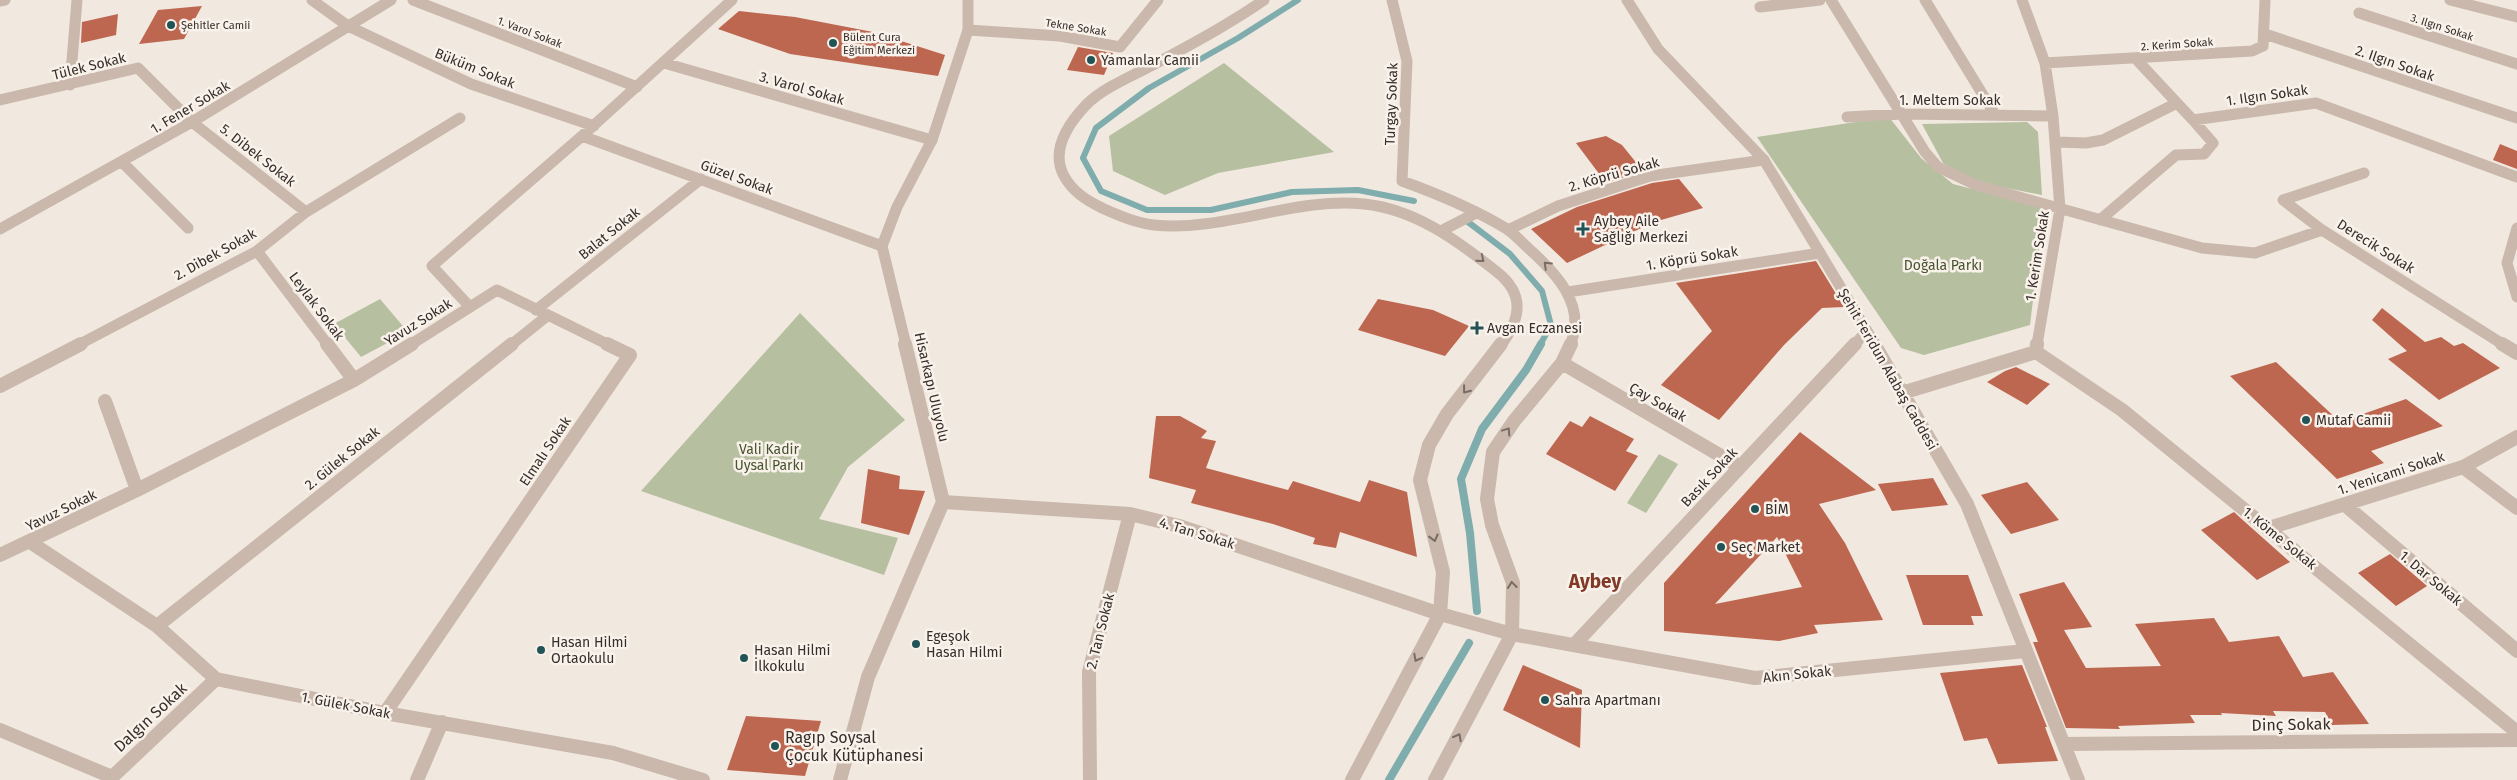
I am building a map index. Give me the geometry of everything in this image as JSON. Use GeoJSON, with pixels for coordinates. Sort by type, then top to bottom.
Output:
{"type":"FeatureCollection","features":[{"type":"Feature","properties":{"kind":"street"},"geometry":{"type":"LineString","coordinates":[[0,1],[5,0]]}},
{"type":"Feature","properties":{"kind":"street"},"geometry":{"type":"LineString","coordinates":[[70,84],[77,0]]}},
{"type":"Feature","properties":{"kind":"street","name":"Büküm Sokak"},"geometry":{"type":"LineString","coordinates":[[312,0],[348,26],[471,84],[594,126]]}},
{"type":"Feature","properties":{"kind":"street","name":"1. Fener Sokak"},"geometry":{"type":"LineString","coordinates":[[0,229],[192,122],[391,0]]}},
{"type":"Feature","properties":{"kind":"street","name":"1. Varol Sokak"},"geometry":{"type":"LineString","coordinates":[[413,0],[637,87]]}},
{"type":"Feature","properties":{"kind":"street","name":"Yavuz Sokak"},"geometry":{"type":"LineString","coordinates":[[0,555],[136,490],[354,380],[470,307],[432,266],[594,126],[732,0]]}},
{"type":"Feature","properties":{"kind":"street"},"geometry":{"type":"LineString","coordinates":[[882,246],[897,207],[932,140],[968,30],[968,0]]}},
{"type":"Feature","properties":{"kind":"street","name":"Tekne Sokak"},"geometry":{"type":"LineString","coordinates":[[968,30],[1060,36],[1120,47],[1158,0]]}},
{"type":"Feature","properties":{"kind":"street"},"geometry":{"type":"LineString","coordinates":[[1264,0],[1230,24],[1116,85],[1088,103],[1074,118],[1059,147],[1061,170],[1069,185],[1086,200],[1119,216],[1153,225],[1192,225],[1321,204],[1364,204],[1403,213],[1441,231],[1476,255],[1506,280],[1516,295],[1517,309],[1512,330],[1447,414],[1430,445],[1420,480],[1443,572],[1440,614],[1352,780]]}},
{"type":"Feature","properties":{"kind":"street","name":"Turgay Sokak"},"geometry":{"type":"LineString","coordinates":[[1392,0],[1407,60],[1402,181],[1442,196],[1476,212]]}},
{"type":"Feature","properties":{"kind":"street","name":"Şehit Feridun Alabaş Caddesi"},"geometry":{"type":"LineString","coordinates":[[1627,0],[1639,22],[1658,49],[1764,160],[1867,331],[1967,504],[2078,780]]}},
{"type":"Feature","properties":{"kind":"street"},"geometry":{"type":"LineString","coordinates":[[1760,7],[1820,0]]}},
{"type":"Feature","properties":{"kind":"street","name":"Derecik Sokak"},"geometry":{"type":"LineString","coordinates":[[1831,0],[1925,152],[1938,167],[1976,185],[2202,248],[2254,253],[2322,230],[2517,353]]}},
{"type":"Feature","properties":{"kind":"street"},"geometry":{"type":"LineString","coordinates":[[1925,0],[1994,113]]}},
{"type":"Feature","properties":{"kind":"street","name":"1. Kerim Sokak"},"geometry":{"type":"LineString","coordinates":[[2022,0],[2045,63],[2053,116],[2060,209],[2036,352]]}},
{"type":"Feature","properties":{"kind":"street"},"geometry":{"type":"LineString","coordinates":[[2265,0],[2265,34]]}},
{"type":"Feature","properties":{"kind":"street"},"geometry":{"type":"LineString","coordinates":[[2450,0],[2517,17]]}},
{"type":"Feature","properties":{"kind":"street","name":"3. Ilgın Sokak"},"geometry":{"type":"LineString","coordinates":[[2359,13],[2517,64]]}},
{"type":"Feature","properties":{"kind":"street","name":"2. Kerim Sokak"},"geometry":{"type":"LineString","coordinates":[[2045,63],[2136,60],[2252,51],[2263,46],[2265,34]]}},
{"type":"Feature","properties":{"kind":"street","name":"2. Ilgın Sokak"},"geometry":{"type":"LineString","coordinates":[[2265,34],[2517,118]]}},
{"type":"Feature","properties":{"kind":"street"},"geometry":{"type":"LineString","coordinates":[[2100,220],[2176,155],[2204,154],[2213,143],[2136,60]]}},
{"type":"Feature","properties":{"kind":"street","name":"3. Varol Sokak"},"geometry":{"type":"LineString","coordinates":[[664,63],[932,140]]}},
{"type":"Feature","properties":{"kind":"street","name":"Tülek Sokak"},"geometry":{"type":"LineString","coordinates":[[0,100],[138,68],[192,122]]}},
{"type":"Feature","properties":{"kind":"street"},"geometry":{"type":"LineString","coordinates":[[2055,142],[2086,143],[2103,140],[2177,103]]}},
{"type":"Feature","properties":{"kind":"street","name":"1. Ilgın Sokak"},"geometry":{"type":"LineString","coordinates":[[2193,120],[2316,103],[2517,177]]}},
{"type":"Feature","properties":{"kind":"street","name":"1. Meltem Sokak"},"geometry":{"type":"LineString","coordinates":[[1847,117],[1902,114],[1994,113],[2053,116]]}},
{"type":"Feature","properties":{"kind":"street","name":"2. Dibek Sokak"},"geometry":{"type":"LineString","coordinates":[[0,386],[257,251],[306,212],[460,118]]}},
{"type":"Feature","properties":{"kind":"street","name":"5. Dibek Sokak"},"geometry":{"type":"LineString","coordinates":[[192,122],[306,212]]}},
{"type":"Feature","properties":{"kind":"street","name":"Güzel Sokak"},"geometry":{"type":"LineString","coordinates":[[582,136],[882,246]]}},
{"type":"Feature","properties":{"kind":"street","name":"2. Köprü Sokak"},"geometry":{"type":"LineString","coordinates":[[1508,230],[1558,206],[1650,176],[1764,160]]}},
{"type":"Feature","properties":{"kind":"street"},"geometry":{"type":"LineString","coordinates":[[123,162],[188,228]]}},
{"type":"Feature","properties":{"kind":"street"},"geometry":{"type":"LineString","coordinates":[[2322,230],[2283,200],[2364,173]]}},
{"type":"Feature","properties":{"kind":"street","name":"Balat Sokak"},"geometry":{"type":"LineString","coordinates":[[541,313],[701,180]]}},
{"type":"Feature","properties":{"kind":"street"},"geometry":{"type":"LineString","coordinates":[[1435,780],[1512,634],[1513,583],[1492,525],[1487,499],[1488,474],[1493,452],[1514,421],[1562,363],[1573,339],[1575,319],[1568,292],[1552,268],[1508,230],[1476,212],[1441,231]]}},
{"type":"Feature","properties":{"kind":"street"},"geometry":{"type":"LineString","coordinates":[[2517,228],[2508,263],[2517,298]]}},
{"type":"Feature","properties":{"kind":"street","name":"Hisarkapı Uluyolu"},"geometry":{"type":"LineString","coordinates":[[882,246],[944,502]]}},
{"type":"Feature","properties":{"kind":"street","name":"Leylak Sokak"},"geometry":{"type":"LineString","coordinates":[[257,251],[354,380]]}},
{"type":"Feature","properties":{"kind":"street","name":"1. Köprü Sokak"},"geometry":{"type":"LineString","coordinates":[[1568,292],[1820,253]]}},
{"type":"Feature","properties":{"kind":"street","name":"Elmalı Sokak"},"geometry":{"type":"LineString","coordinates":[[385,713],[630,355],[497,290],[470,307]]}},
{"type":"Feature","properties":{"kind":"street","name":"2. Gülek Sokak"},"geometry":{"type":"LineString","coordinates":[[157,626],[541,313]]}},
{"type":"Feature","properties":{"kind":"street","name":"Basık Sokak"},"geometry":{"type":"LineString","coordinates":[[1574,645],[1867,331]]}},
{"type":"Feature","properties":{"kind":"street"},"geometry":{"type":"LineString","coordinates":[[1902,393],[2036,352]]}},
{"type":"Feature","properties":{"kind":"street","name":"1. Köme Sokak"},"geometry":{"type":"LineString","coordinates":[[2036,352],[2122,410],[2517,732]]}},
{"type":"Feature","properties":{"kind":"street","name":"Çay Sokak"},"geometry":{"type":"LineString","coordinates":[[1562,363],[1740,467]]}},
{"type":"Feature","properties":{"kind":"street"},"geometry":{"type":"LineString","coordinates":[[105,401],[136,490]]}},
{"type":"Feature","properties":{"kind":"street","name":"1. Yenicami Sokak"},"geometry":{"type":"LineString","coordinates":[[2269,528],[2463,467],[2517,437]]}},
{"type":"Feature","properties":{"kind":"street"},"geometry":{"type":"LineString","coordinates":[[2463,467],[2517,508]]}},
{"type":"Feature","properties":{"kind":"street"},"geometry":{"type":"LineString","coordinates":[[840,780],[868,677],[944,502]]}},
{"type":"Feature","properties":{"kind":"street","name":"4. Tan Sokak"},"geometry":{"type":"LineString","coordinates":[[944,502],[1130,514],[1179,526],[1440,614],[1512,634]]}},
{"type":"Feature","properties":{"kind":"street","name":"1. Dar Sokak"},"geometry":{"type":"LineString","coordinates":[[2345,505],[2517,651]]}},
{"type":"Feature","properties":{"kind":"street","name":"2. Tan Sokak"},"geometry":{"type":"LineString","coordinates":[[1090,780],[1089,672],[1130,514]]}},
{"type":"Feature","properties":{"kind":"street"},"geometry":{"type":"LineString","coordinates":[[30,542],[157,626],[216,679]]}},
{"type":"Feature","properties":{"kind":"street","name":"Akın Sokak"},"geometry":{"type":"LineString","coordinates":[[1512,634],[1755,678],[2025,651]]}},
{"type":"Feature","properties":{"kind":"street","name":"1. Gülek Sokak"},"geometry":{"type":"LineString","coordinates":[[216,679],[385,713],[613,753],[703,780]]}},
{"type":"Feature","properties":{"kind":"street","name":"Dalgın Sokak"},"geometry":{"type":"LineString","coordinates":[[111,778],[216,679]]}},
{"type":"Feature","properties":{"kind":"street"},"geometry":{"type":"LineString","coordinates":[[417,780],[442,722]]}},
{"type":"Feature","properties":{"kind":"street"},"geometry":{"type":"LineString","coordinates":[[0,730],[111,778]]}},
{"type":"Feature","properties":{"kind":"street","name":"Dinç Sokak"},"geometry":{"type":"LineString","coordinates":[[2065,744],[2517,740]]}},
{"type":"Feature","properties":{"kind":"green space"},"geometry":{"type":"Polygon","coordinates":[[[1224,63],[1334,152],[1218,173],[1165,195],[1113,171],[1109,136],[1224,63]]]}},
{"type":"Feature","properties":{"kind":"green space","name":"Doğala Parkı"},"geometry":{"type":"Polygon","coordinates":[[[1889,117],[1921,158],[1953,184],[2044,208],[2030,325],[1924,355],[1901,348],[1757,137],[1889,117]]]}},
{"type":"Feature","properties":{"kind":"green space"},"geometry":{"type":"Polygon","coordinates":[[[2027,122],[2038,132],[2042,195],[1976,182],[1943,163],[1922,124],[2027,122]]]}},
{"type":"Feature","properties":{"kind":"green space"},"geometry":{"type":"Polygon","coordinates":[[[380,299],[408,332],[361,357],[334,324],[380,299]]]}},
{"type":"Feature","properties":{"kind":"green space","name":"Vali Kadir Uysal Parkı"},"geometry":{"type":"Polygon","coordinates":[[[800,313],[905,420],[848,467],[819,519],[898,538],[884,575],[641,491],[800,313]]]}},
{"type":"Feature","properties":{"kind":"green space"},"geometry":{"type":"Polygon","coordinates":[[[1659,454],[1678,464],[1646,513],[1627,503],[1659,454]]]}},
{"type":"Feature","properties":{"kind":"building","name":"Şehitler Camii"},"geometry":{"type":"Polygon","coordinates":[[[202,6],[184,39],[139,44],[158,10],[202,6]]]}},
{"type":"Feature","properties":{"kind":"building","name":"Bülent Cura Eğitim Merkezi"},"geometry":{"type":"Polygon","coordinates":[[[739,11],[795,17],[873,32],[945,55],[938,76],[790,54],[718,29],[739,11]]]}},
{"type":"Feature","properties":{"kind":"building"},"geometry":{"type":"Polygon","coordinates":[[[118,14],[116,35],[81,43],[82,22],[118,14]]]}},
{"type":"Feature","properties":{"kind":"building","name":"Yamanlar Camii"},"geometry":{"type":"Polygon","coordinates":[[[1078,47],[1113,53],[1104,75],[1067,70],[1078,47]]]}},
{"type":"Feature","properties":{"kind":"building"},"geometry":{"type":"Polygon","coordinates":[[[1606,136],[1622,145],[1643,171],[1606,183],[1576,143],[1606,136]]]}},
{"type":"Feature","properties":{"kind":"building"},"geometry":{"type":"Polygon","coordinates":[[[2500,144],[2517,151],[2517,169],[2493,160],[2500,144]]]}},
{"type":"Feature","properties":{"kind":"building"},"geometry":{"type":"Polygon","coordinates":[[[1679,179],[1703,208],[1654,222],[1567,263],[1531,229],[1577,207],[1652,183],[1679,179]]]}},
{"type":"Feature","properties":{"kind":"building"},"geometry":{"type":"Polygon","coordinates":[[[1816,261],[1844,307],[1822,308],[1784,345],[1719,420],[1661,385],[1712,331],[1676,283],[1816,261]]]}},
{"type":"Feature","properties":{"kind":"building"},"geometry":{"type":"Polygon","coordinates":[[[1378,299],[1433,310],[1469,326],[1445,356],[1358,330],[1378,299]]]}},
{"type":"Feature","properties":{"kind":"building"},"geometry":{"type":"Polygon","coordinates":[[[2382,308],[2425,342],[2441,337],[2454,346],[2463,343],[2500,368],[2439,400],[2388,359],[2407,351],[2372,320],[2382,308]]]}},
{"type":"Feature","properties":{"kind":"building","name":"Mutaf Camii"},"geometry":{"type":"Polygon","coordinates":[[[2276,362],[2340,422],[2406,399],[2443,426],[2371,451],[2384,463],[2337,479],[2230,376],[2276,362]]]}},
{"type":"Feature","properties":{"kind":"building"},"geometry":{"type":"Polygon","coordinates":[[[2016,367],[2050,384],[2027,405],[1987,382],[2005,371],[2016,367]]]}},
{"type":"Feature","properties":{"kind":"building"},"geometry":{"type":"Polygon","coordinates":[[[1156,416],[1180,416],[1207,431],[1201,438],[1216,441],[1206,468],[1288,490],[1293,481],[1360,502],[1369,480],[1407,492],[1417,557],[1340,532],[1336,548],[1313,544],[1315,538],[1273,524],[1191,503],[1196,490],[1149,478],[1156,416]]]}},
{"type":"Feature","properties":{"kind":"building"},"geometry":{"type":"Polygon","coordinates":[[[1590,416],[1634,439],[1626,451],[1638,456],[1615,491],[1546,454],[1570,421],[1582,427],[1590,416]]]}},
{"type":"Feature","properties":{"kind":"building"},"geometry":{"type":"Polygon","coordinates":[[[1800,432],[1876,490],[1819,504],[1845,543],[1883,620],[1814,625],[1818,633],[1779,641],[1664,631],[1664,583],[1800,432]],[[1777,537],[1715,604],[1802,587],[1777,537]]]}},
{"type":"Feature","properties":{"kind":"building"},"geometry":{"type":"Polygon","coordinates":[[[868,469],[900,476],[899,489],[925,491],[909,535],[861,523],[868,469]]]}},
{"type":"Feature","properties":{"kind":"building"},"geometry":{"type":"Polygon","coordinates":[[[1933,478],[1948,505],[1892,511],[1878,484],[1933,478]]]}},
{"type":"Feature","properties":{"kind":"building"},"geometry":{"type":"Polygon","coordinates":[[[2027,482],[2059,520],[2011,534],[1981,495],[2027,482]]]}},
{"type":"Feature","properties":{"kind":"building"},"geometry":{"type":"Polygon","coordinates":[[[2234,512],[2290,562],[2257,580],[2201,530],[2234,512]]]}},
{"type":"Feature","properties":{"kind":"building"},"geometry":{"type":"Polygon","coordinates":[[[2390,554],[2427,586],[2396,606],[2358,573],[2390,554]]]}},
{"type":"Feature","properties":{"kind":"building"},"geometry":{"type":"Polygon","coordinates":[[[1906,575],[1968,575],[1983,616],[1971,616],[1974,625],[1923,625],[1906,575]]]}},
{"type":"Feature","properties":{"kind":"building"},"geometry":{"type":"Polygon","coordinates":[[[2064,582],[2092,627],[2064,630],[2086,668],[2161,666],[2135,624],[2214,618],[2229,642],[2279,636],[2303,677],[2333,672],[2369,724],[2332,725],[2325,712],[2273,711],[2276,716],[2221,713],[2222,715],[2190,715],[2195,723],[2118,726],[2120,729],[2066,728],[2033,642],[2038,642],[2019,594],[2064,582]]]}},
{"type":"Feature","properties":{"kind":"building","name":"Sahra Apartmanı"},"geometry":{"type":"Polygon","coordinates":[[[1523,665],[1582,690],[1580,748],[1503,710],[1523,665]]]}},
{"type":"Feature","properties":{"kind":"building"},"geometry":{"type":"Polygon","coordinates":[[[2022,665],[2047,727],[2045,727],[2058,761],[1998,764],[1987,738],[1964,741],[1940,673],[2022,665]]]}},
{"type":"Feature","properties":{"kind":"building","name":"Ragıp Soysal Çocuk Kütüphanesi"},"geometry":{"type":"Polygon","coordinates":[[[746,716],[821,721],[805,776],[727,770],[746,716]]]}},
{"type":"Feature","properties":{"kind":"waterway"},"geometry":{"type":"LineString","coordinates":[[1298,0],[1238,38],[1149,88],[1096,128],[1083,158],[1101,191],[1147,210],[1211,210],[1292,192],[1358,190],[1414,201]]}},
{"type":"Feature","properties":{"kind":"waterway"},"geometry":{"type":"LineString","coordinates":[[1468,222],[1510,254],[1542,291],[1551,325],[1540,345]]}},
{"type":"Feature","properties":{"kind":"waterway"},"geometry":{"type":"LineString","coordinates":[[1477,611],[1470,533],[1461,479],[1482,429],[1526,370],[1541,344]]}},
{"type":"Feature","properties":{"kind":"waterway"},"geometry":{"type":"LineString","coordinates":[[1389,780],[1469,643]]}},
{"type":"Feature","properties":{"kind":"place","name":"Şehitler Camii"},"geometry":{"type":"Point","coordinates":[171,25]}},
{"type":"Feature","properties":{"kind":"place","name":"Bülent Cura Eğitim Merkezi"},"geometry":{"type":"Point","coordinates":[833,43]}},
{"type":"Feature","properties":{"kind":"place","name":"Yamanlar Camii"},"geometry":{"type":"Point","coordinates":[1091,60]}},
{"type":"Feature","properties":{"kind":"place","name":"Aybey Aile Sağlığı Merkezi"},"geometry":{"type":"Point","coordinates":[1583,229]}},
{"type":"Feature","properties":{"kind":"place","name":"Avgan Eczanesi"},"geometry":{"type":"Point","coordinates":[1477,328]}},
{"type":"Feature","properties":{"kind":"place","name":"Mutaf Camii"},"geometry":{"type":"Point","coordinates":[2306,420]}},
{"type":"Feature","properties":{"kind":"place","name":"BİM"},"geometry":{"type":"Point","coordinates":[1755,509]}},
{"type":"Feature","properties":{"kind":"place","name":"Seç Market"},"geometry":{"type":"Point","coordinates":[1721,547]}},
{"type":"Feature","properties":{"kind":"place","name":"Egeşok Hasan Hilmi"},"geometry":{"type":"Point","coordinates":[916,644]}},
{"type":"Feature","properties":{"kind":"place","name":"Hasan Hilmi Ortaokulu"},"geometry":{"type":"Point","coordinates":[541,650]}},
{"type":"Feature","properties":{"kind":"place","name":"Hasan Hilmi İlkokulu"},"geometry":{"type":"Point","coordinates":[744,658]}},
{"type":"Feature","properties":{"kind":"place","name":"Sahra Apartmanı"},"geometry":{"type":"Point","coordinates":[1545,700]}},
{"type":"Feature","properties":{"kind":"place","name":"Ragıp Soysal Çocuk Kütüphanesi"},"geometry":{"type":"Point","coordinates":[775,746]}},
{"type":"Feature","properties":{"kind":"district","name":"Aybey"},"geometry":{"type":"Point","coordinates":[1595,581]}}]}
